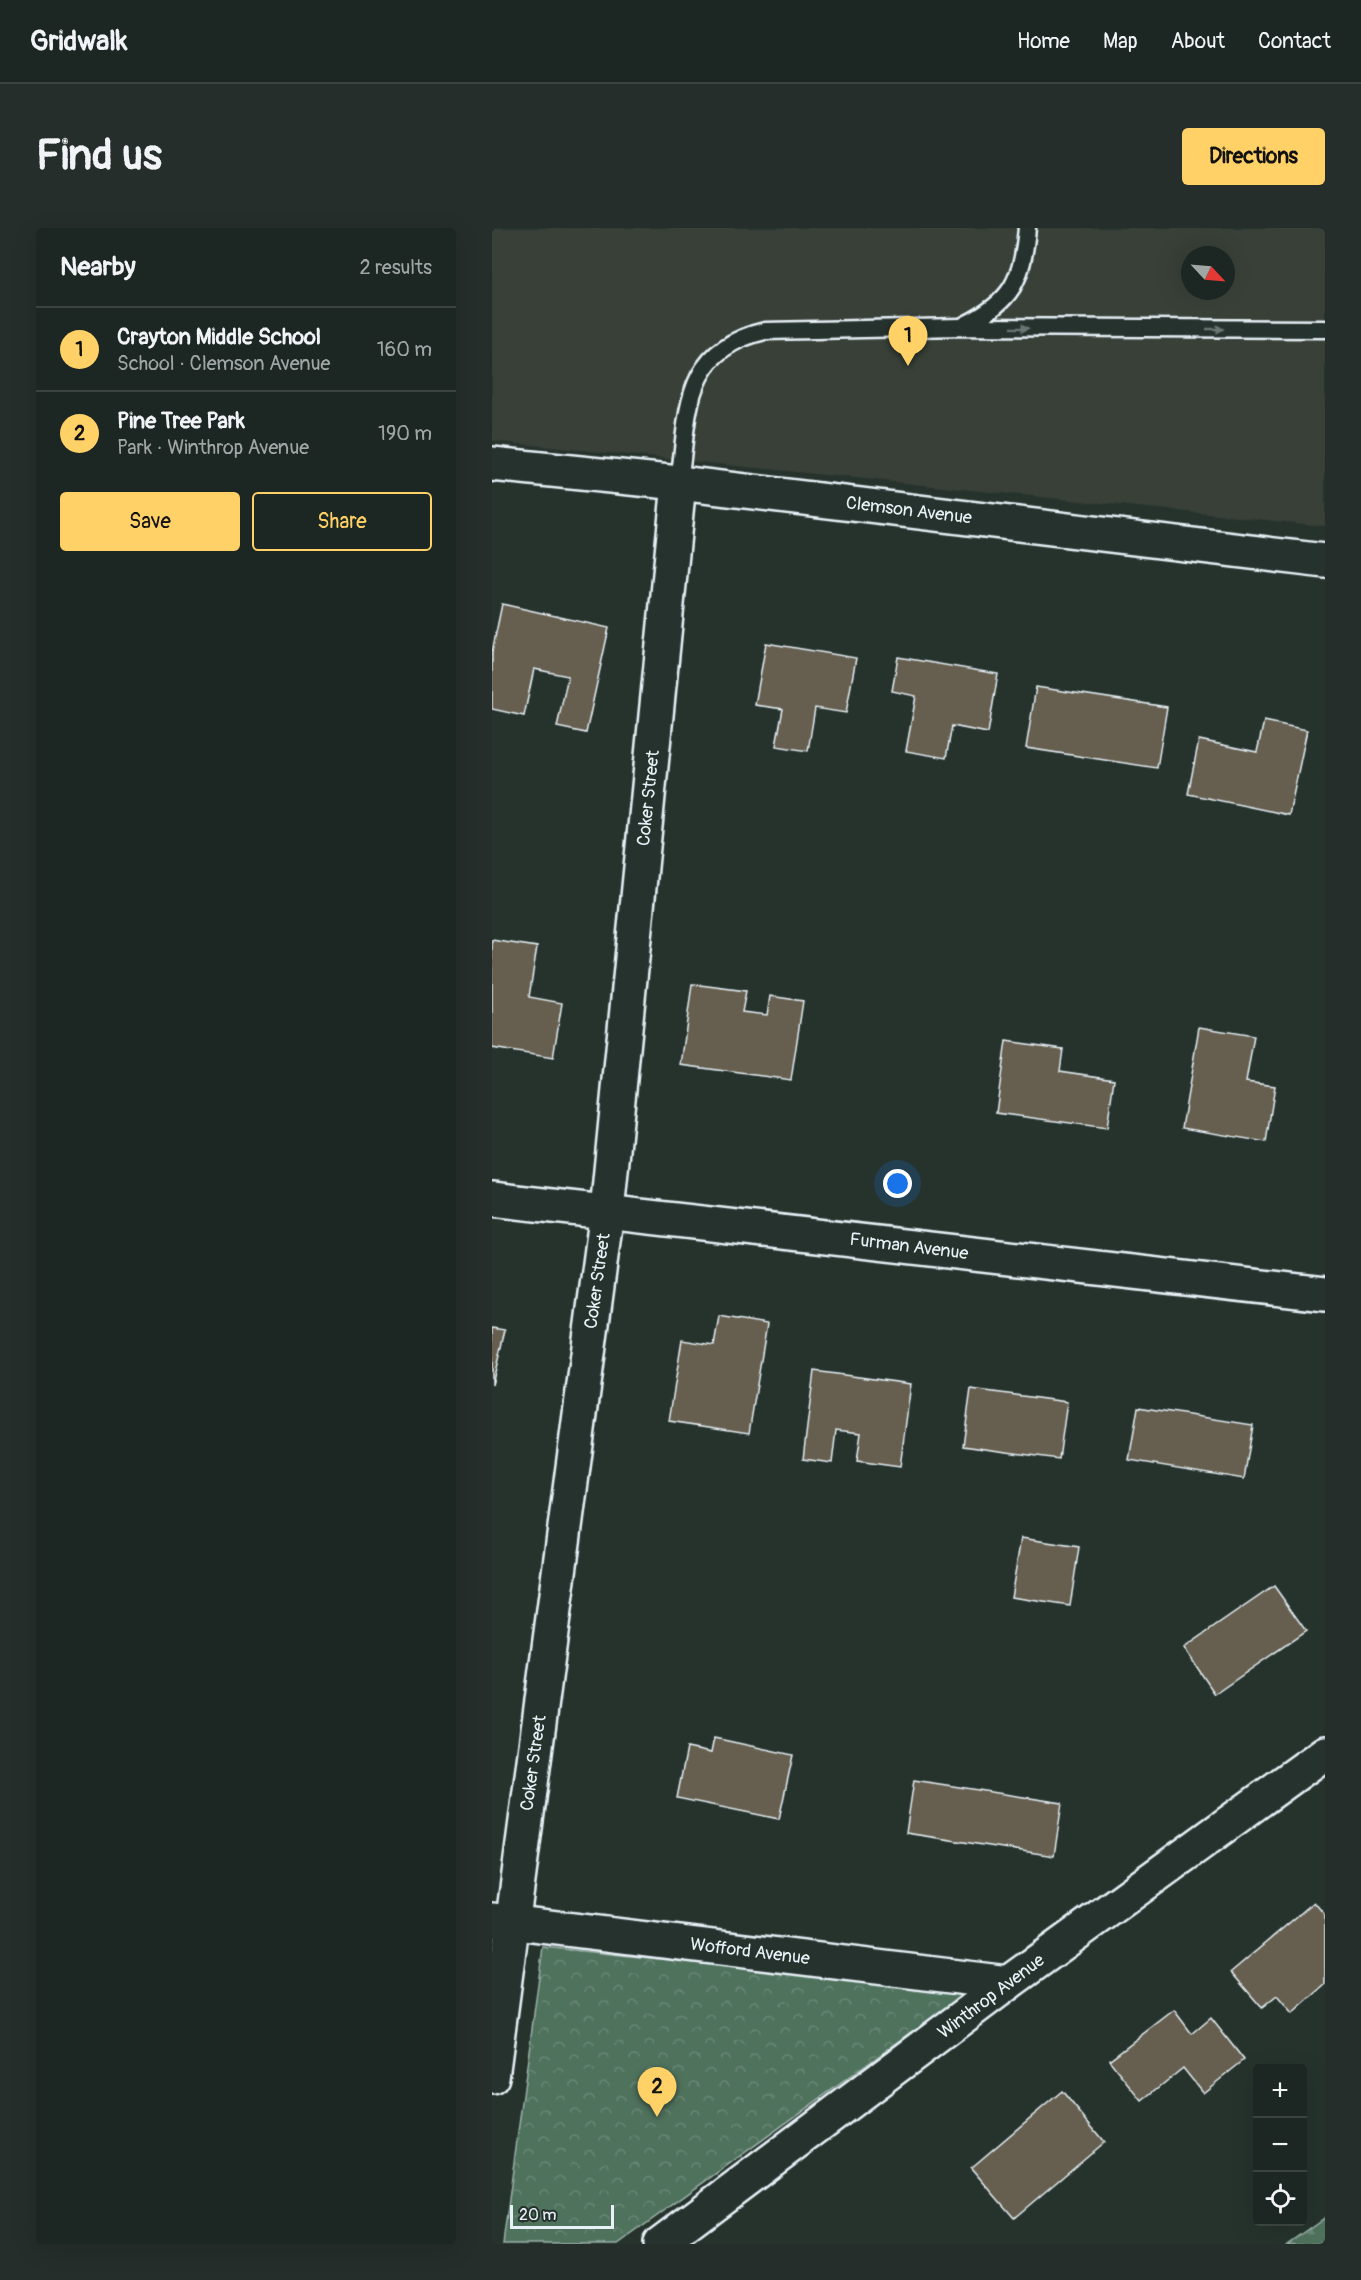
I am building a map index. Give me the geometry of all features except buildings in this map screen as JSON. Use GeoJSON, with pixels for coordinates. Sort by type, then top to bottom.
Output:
{"type":"FeatureCollection","features":[{"type":"Feature","properties":{"kind":"street","name":"Clemson Avenue"},"geometry":{"type":"LineString","coordinates":[[492,464],[679,483],[1325,561]]}},
{"type":"Feature","properties":{"kind":"street","name":"Coker Street"},"geometry":{"type":"LineString","coordinates":[[492,2077],[502,1921],[607,1211],[679,483]]}},
{"type":"Feature","properties":{"kind":"street","name":"Furman Avenue"},"geometry":{"type":"LineString","coordinates":[[492,1199],[1325,1294]]}},
{"type":"Feature","properties":{"kind":"street","name":"Winthrop Avenue"},"geometry":{"type":"LineString","coordinates":[[660,2244],[1008,1983],[1325,1753]]}},
{"type":"Feature","properties":{"kind":"street","name":"Wofford Avenue"},"geometry":{"type":"LineString","coordinates":[[502,1921],[1008,1983]]}},
{"type":"Feature","properties":{"kind":"lane"},"geometry":{"type":"LineString","coordinates":[[962,327],[989,313],[1012,290],[1024,263],[1027,228]]}},
{"type":"Feature","properties":{"kind":"lane"},"geometry":{"type":"LineString","coordinates":[[679,483],[691,396],[701,372],[718,351],[742,336],[765,331],[962,327],[1325,329]]}},
{"type":"Feature","properties":{"kind":"shaded area"},"geometry":{"type":"Polygon","coordinates":[[[492,228],[1325,228],[1325,526],[492,441],[492,228]]]}},
{"type":"Feature","properties":{"kind":"green space"},"geometry":{"type":"Polygon","coordinates":[[[543,1947],[969,1991],[618,2244],[503,2244],[543,1947]]]}},
{"type":"Feature","properties":{"kind":"green space"},"geometry":{"type":"Polygon","coordinates":[[[1325,2217],[1325,2244],[1287,2244],[1325,2217]]]}},
{"type":"Feature","properties":{"kind":"place","name":"Crayton Middle School"},"geometry":{"type":"Point","coordinates":[908,366]}},
{"type":"Feature","properties":{"kind":"place","name":"Pine Tree Park"},"geometry":{"type":"Point","coordinates":[657,2117]}}]}
